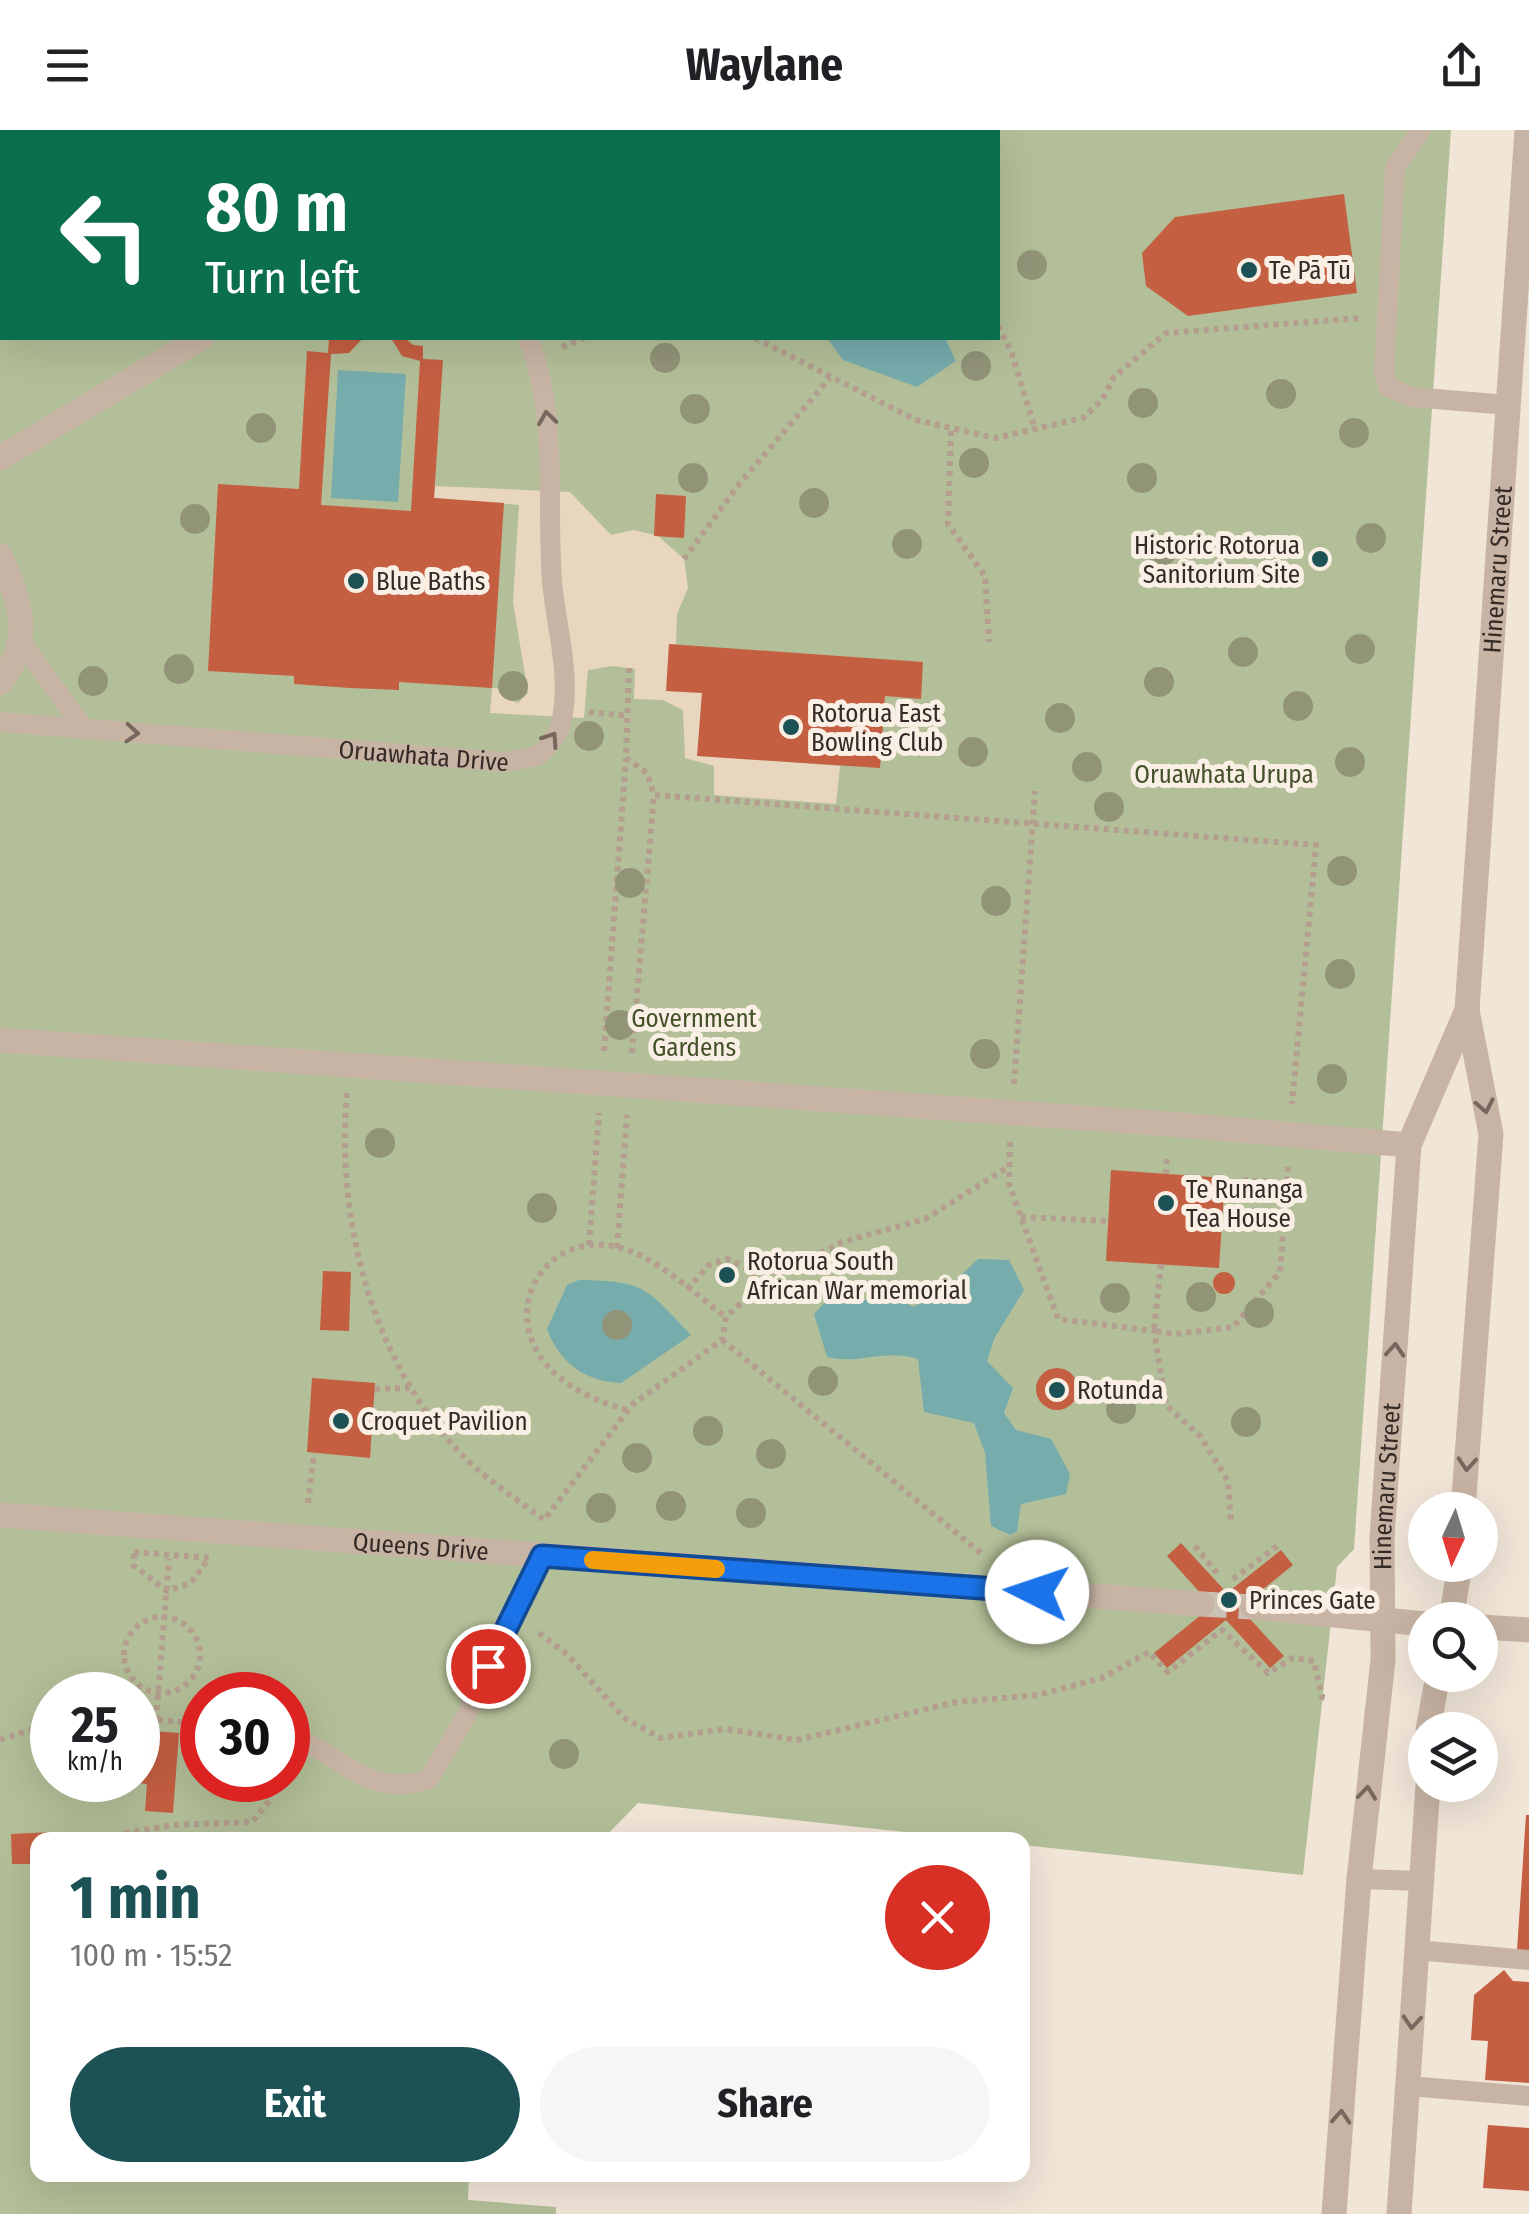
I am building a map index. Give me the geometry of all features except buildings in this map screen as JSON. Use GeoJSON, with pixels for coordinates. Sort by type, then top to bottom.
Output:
{"type":"FeatureCollection","features":[{"type":"Feature","properties":{"kind":"street","name":"Hinemaru Street"},"geometry":{"type":"LineString","coordinates":[[1465,1492],[1491,1134],[1467,1010],[1508,406],[1521,328],[1526,130]]}},
{"type":"Feature","properties":{"kind":"street"},"geometry":{"type":"LineString","coordinates":[[0,458],[198,340]]}},
{"type":"Feature","properties":{"kind":"street"},"geometry":{"type":"LineString","coordinates":[[0,556],[21,608],[22,643],[0,683]]}},
{"type":"Feature","properties":{"kind":"street","name":"Hinemaru Street"},"geometry":{"type":"LineString","coordinates":[[1334,2214],[1358,1879],[1384,1622],[1382,1537],[1409,1145],[1467,1010]]}},
{"type":"Feature","properties":{"kind":"street"},"geometry":{"type":"LineString","coordinates":[[0,1040],[1409,1145]]}},
{"type":"Feature","properties":{"kind":"street","name":"Queens Drive"},"geometry":{"type":"LineString","coordinates":[[0,1515],[1202,1604]]}},
{"type":"Feature","properties":{"kind":"street"},"geometry":{"type":"LineString","coordinates":[[1253,1606],[1408,1623]]}},
{"type":"Feature","properties":{"kind":"street"},"geometry":{"type":"LineString","coordinates":[[1498,1628],[1529,1630]]}},
{"type":"Feature","properties":{"kind":"street"},"geometry":{"type":"LineString","coordinates":[[1399,2214],[1427,1802]]}},
{"type":"Feature","properties":{"kind":"lane"},"geometry":{"type":"LineString","coordinates":[[1422,130],[1410,141],[1394,168],[1384,373],[1388,387],[1411,397],[1508,406]]}},
{"type":"Feature","properties":{"kind":"lane","name":"Oruawhata Drive"},"geometry":{"type":"LineString","coordinates":[[0,722],[506,762],[537,756],[548,747],[561,725],[565,687],[552,586],[549,437],[536,358],[529,340]]}},
{"type":"Feature","properties":{"kind":"lane"},"geometry":{"type":"LineString","coordinates":[[22,643],[85,730]]}},
{"type":"Feature","properties":{"kind":"lane"},"geometry":{"type":"LineString","coordinates":[[310,1748],[385,1786],[406,1786],[428,1779],[467,1714],[542,1556]]}},
{"type":"Feature","properties":{"kind":"lane"},"geometry":{"type":"LineString","coordinates":[[1358,1879],[1421,1881]]}},
{"type":"Feature","properties":{"kind":"lane"},"geometry":{"type":"LineString","coordinates":[[1416,1950],[1529,1960]]}},
{"type":"Feature","properties":{"kind":"lane"},"geometry":{"type":"LineString","coordinates":[[1408,2086],[1529,2096]]}},
{"type":"Feature","properties":{"kind":"path"},"geometry":{"type":"LineString","coordinates":[[759,340],[916,420],[950,431],[995,438],[1036,432],[1083,418],[1102,400],[1114,377],[1166,333],[1387,317]]}},
{"type":"Feature","properties":{"kind":"path"},"geometry":{"type":"LineString","coordinates":[[1000,330],[1011,351],[1036,432]]}},
{"type":"Feature","properties":{"kind":"path"},"geometry":{"type":"LineString","coordinates":[[684,559],[740,483],[830,378]]}},
{"type":"Feature","properties":{"kind":"path"},"geometry":{"type":"LineString","coordinates":[[950,431],[948,524],[985,576],[990,642]]}},
{"type":"Feature","properties":{"kind":"path"},"geometry":{"type":"LineString","coordinates":[[589,1245],[626,758],[629,668]]}},
{"type":"Feature","properties":{"kind":"path"},"geometry":{"type":"LineString","coordinates":[[585,712],[628,716]]}},
{"type":"Feature","properties":{"kind":"path"},"geometry":{"type":"LineString","coordinates":[[617,1248],[654,795],[647,773],[626,758]]}},
{"type":"Feature","properties":{"kind":"path"},"geometry":{"type":"LineString","coordinates":[[654,795],[1034,824],[1316,845],[1280,1272],[1233,1327],[1176,1334],[1058,1319],[1021,1217],[1008,1167],[1034,824],[1035,791]]}},
{"type":"Feature","properties":{"kind":"path"},"geometry":{"type":"LineString","coordinates":[[349,1067],[344,1130],[350,1231],[382,1327],[412,1388],[464,1457],[544,1520],[627,1410],[722,1340],[726,1316],[762,1283],[842,1242],[925,1218],[1008,1167]]}},
{"type":"Feature","properties":{"kind":"path"},"geometry":{"type":"LineString","coordinates":[[1224,1186],[1243,1180],[1287,1182]]}},
{"type":"Feature","properties":{"kind":"path"},"geometry":{"type":"LineString","coordinates":[[1021,1217],[1108,1221]]}},
{"type":"Feature","properties":{"kind":"path"},"geometry":{"type":"LineString","coordinates":[[627,1410],[564,1385],[542,1363],[526,1329],[530,1296],[544,1272],[568,1251],[589,1245],[617,1248],[645,1259],[726,1316]]}},
{"type":"Feature","properties":{"kind":"path"},"geometry":{"type":"LineString","coordinates":[[687,1289],[709,1265],[727,1259],[747,1268],[762,1283]]}},
{"type":"Feature","properties":{"kind":"path"},"geometry":{"type":"LineString","coordinates":[[1161,1264],[1154,1331],[1166,1405],[1200,1437],[1228,1481],[1232,1522]]}},
{"type":"Feature","properties":{"kind":"path"},"geometry":{"type":"LineString","coordinates":[[722,1340],[992,1561]]}},
{"type":"Feature","properties":{"kind":"path"},"geometry":{"type":"LineString","coordinates":[[375,1389],[412,1388]]}},
{"type":"Feature","properties":{"kind":"path"},"geometry":{"type":"LineString","coordinates":[[308,1503],[314,1453]]}},
{"type":"Feature","properties":{"kind":"path"},"geometry":{"type":"LineString","coordinates":[[1194,1546],[1226,1584],[1280,1544]]}},
{"type":"Feature","properties":{"kind":"path"},"geometry":{"type":"LineString","coordinates":[[134,1552],[210,1558],[191,1583],[166,1591],[134,1566],[134,1552]]}},
{"type":"Feature","properties":{"kind":"path"},"geometry":{"type":"LineString","coordinates":[[160,1672],[170,1553]]}},
{"type":"Feature","properties":{"kind":"path"},"geometry":{"type":"LineString","coordinates":[[128,1672],[124,1658],[126,1638],[144,1620],[164,1617],[187,1624],[201,1658],[194,1679],[179,1690],[160,1692]]}},
{"type":"Feature","properties":{"kind":"path"},"geometry":{"type":"LineString","coordinates":[[526,1624],[567,1654],[623,1717],[660,1738],[726,1730],[798,1740],[956,1702],[1038,1695],[1102,1678],[1149,1652],[1168,1672],[1222,1630],[1268,1673],[1294,1658],[1314,1662],[1322,1697],[1327,1698]]}},
{"type":"Feature","properties":{"kind":"path"},"geometry":{"type":"LineString","coordinates":[[0,1740],[30,1730]]}},
{"type":"Feature","properties":{"kind":"path"},"geometry":{"type":"LineString","coordinates":[[132,1832],[172,1825],[252,1822],[269,1802]]}},
{"type":"Feature","properties":{"kind":"green space","name":"Government Gardens"},"geometry":{"type":"Polygon","coordinates":[[[1000,130],[1451,130],[1354,1549],[1337,1567],[1303,1875],[1030,1846],[1030,1832],[904,1832],[638,1803],[610,1832],[30,1832],[30,2182],[469,2182],[468,2200],[556,2207],[556,2214],[0,2214],[0,340],[1000,340],[1000,130]]]}},
{"type":"Feature","properties":{"kind":"shaded area"},"geometry":{"type":"Polygon","coordinates":[[[435,486],[570,492],[611,535],[634,530],[658,536],[684,559],[688,588],[677,614],[676,644],[669,645],[667,691],[702,693],[698,755],[840,766],[836,804],[714,795],[714,766],[685,758],[683,710],[663,700],[634,699],[635,669],[613,666],[588,670],[584,718],[490,713],[492,688],[504,689],[505,698],[518,703],[528,693],[513,602],[519,505],[434,498],[435,486]]]}},
{"type":"Feature","properties":{"kind":"water"},"geometry":{"type":"Polygon","coordinates":[[[828,340],[946,340],[956,361],[917,387],[843,360],[828,340]]]}},
{"type":"Feature","properties":{"kind":"water"},"geometry":{"type":"Polygon","coordinates":[[[338,370],[406,374],[398,502],[331,498],[338,370]]]}},
{"type":"Feature","properties":{"kind":"water"},"geometry":{"type":"Polygon","coordinates":[[[978,1259],[1009,1260],[1024,1290],[994,1339],[987,1361],[1013,1388],[1004,1413],[1016,1430],[1051,1439],[1070,1474],[1066,1494],[1021,1504],[1017,1531],[1010,1535],[991,1526],[985,1453],[974,1423],[924,1412],[918,1359],[893,1355],[827,1357],[814,1314],[827,1300],[881,1298],[913,1307],[943,1292],[978,1259]]]}},
{"type":"Feature","properties":{"kind":"water"},"geometry":{"type":"Polygon","coordinates":[[[579,1280],[618,1282],[643,1290],[691,1335],[621,1383],[585,1374],[559,1352],[547,1329],[567,1285],[579,1280]]]}},
{"type":"Feature","properties":{"kind":"tunnel"},"geometry":{"type":"LineString","coordinates":[[1202,1604],[1253,1607]]}},
{"type":"Feature","properties":{"kind":"slow traffic"},"geometry":{"type":"LineString","coordinates":[[593,1560],[716,1569]]}},
{"type":"Feature","properties":{"kind":"place","name":"Te Pā Tū"},"geometry":{"type":"Point","coordinates":[1249,270]}},
{"type":"Feature","properties":{"kind":"place","name":"Historic Rotorua Sanitorium Site"},"geometry":{"type":"Point","coordinates":[1320,559]}},
{"type":"Feature","properties":{"kind":"place","name":"Blue Baths"},"geometry":{"type":"Point","coordinates":[356,581]}},
{"type":"Feature","properties":{"kind":"place","name":"Rotorua East Bowling Club"},"geometry":{"type":"Point","coordinates":[791,727]}},
{"type":"Feature","properties":{"kind":"place","name":"Te Runanga Tea House"},"geometry":{"type":"Point","coordinates":[1166,1203]}},
{"type":"Feature","properties":{"kind":"place","name":"Rotorua South African War memorial"},"geometry":{"type":"Point","coordinates":[727,1275]}},
{"type":"Feature","properties":{"kind":"place","name":"Rotunda"},"geometry":{"type":"Point","coordinates":[1057,1390]}},
{"type":"Feature","properties":{"kind":"place","name":"Croquet Pavilion"},"geometry":{"type":"Point","coordinates":[341,1421]}},
{"type":"Feature","properties":{"kind":"place","name":"Princes Gate"},"geometry":{"type":"Point","coordinates":[1229,1600]}},
{"type":"Feature","properties":{"kind":"route"},"geometry":{"type":"LineString","coordinates":[[488,1666],[542,1556],[1037,1592]]}},
{"type":"Feature","properties":{"kind":"park label","name":"Oruawhata Urupa"},"geometry":{"type":"Point","coordinates":[1224,774]}}]}
